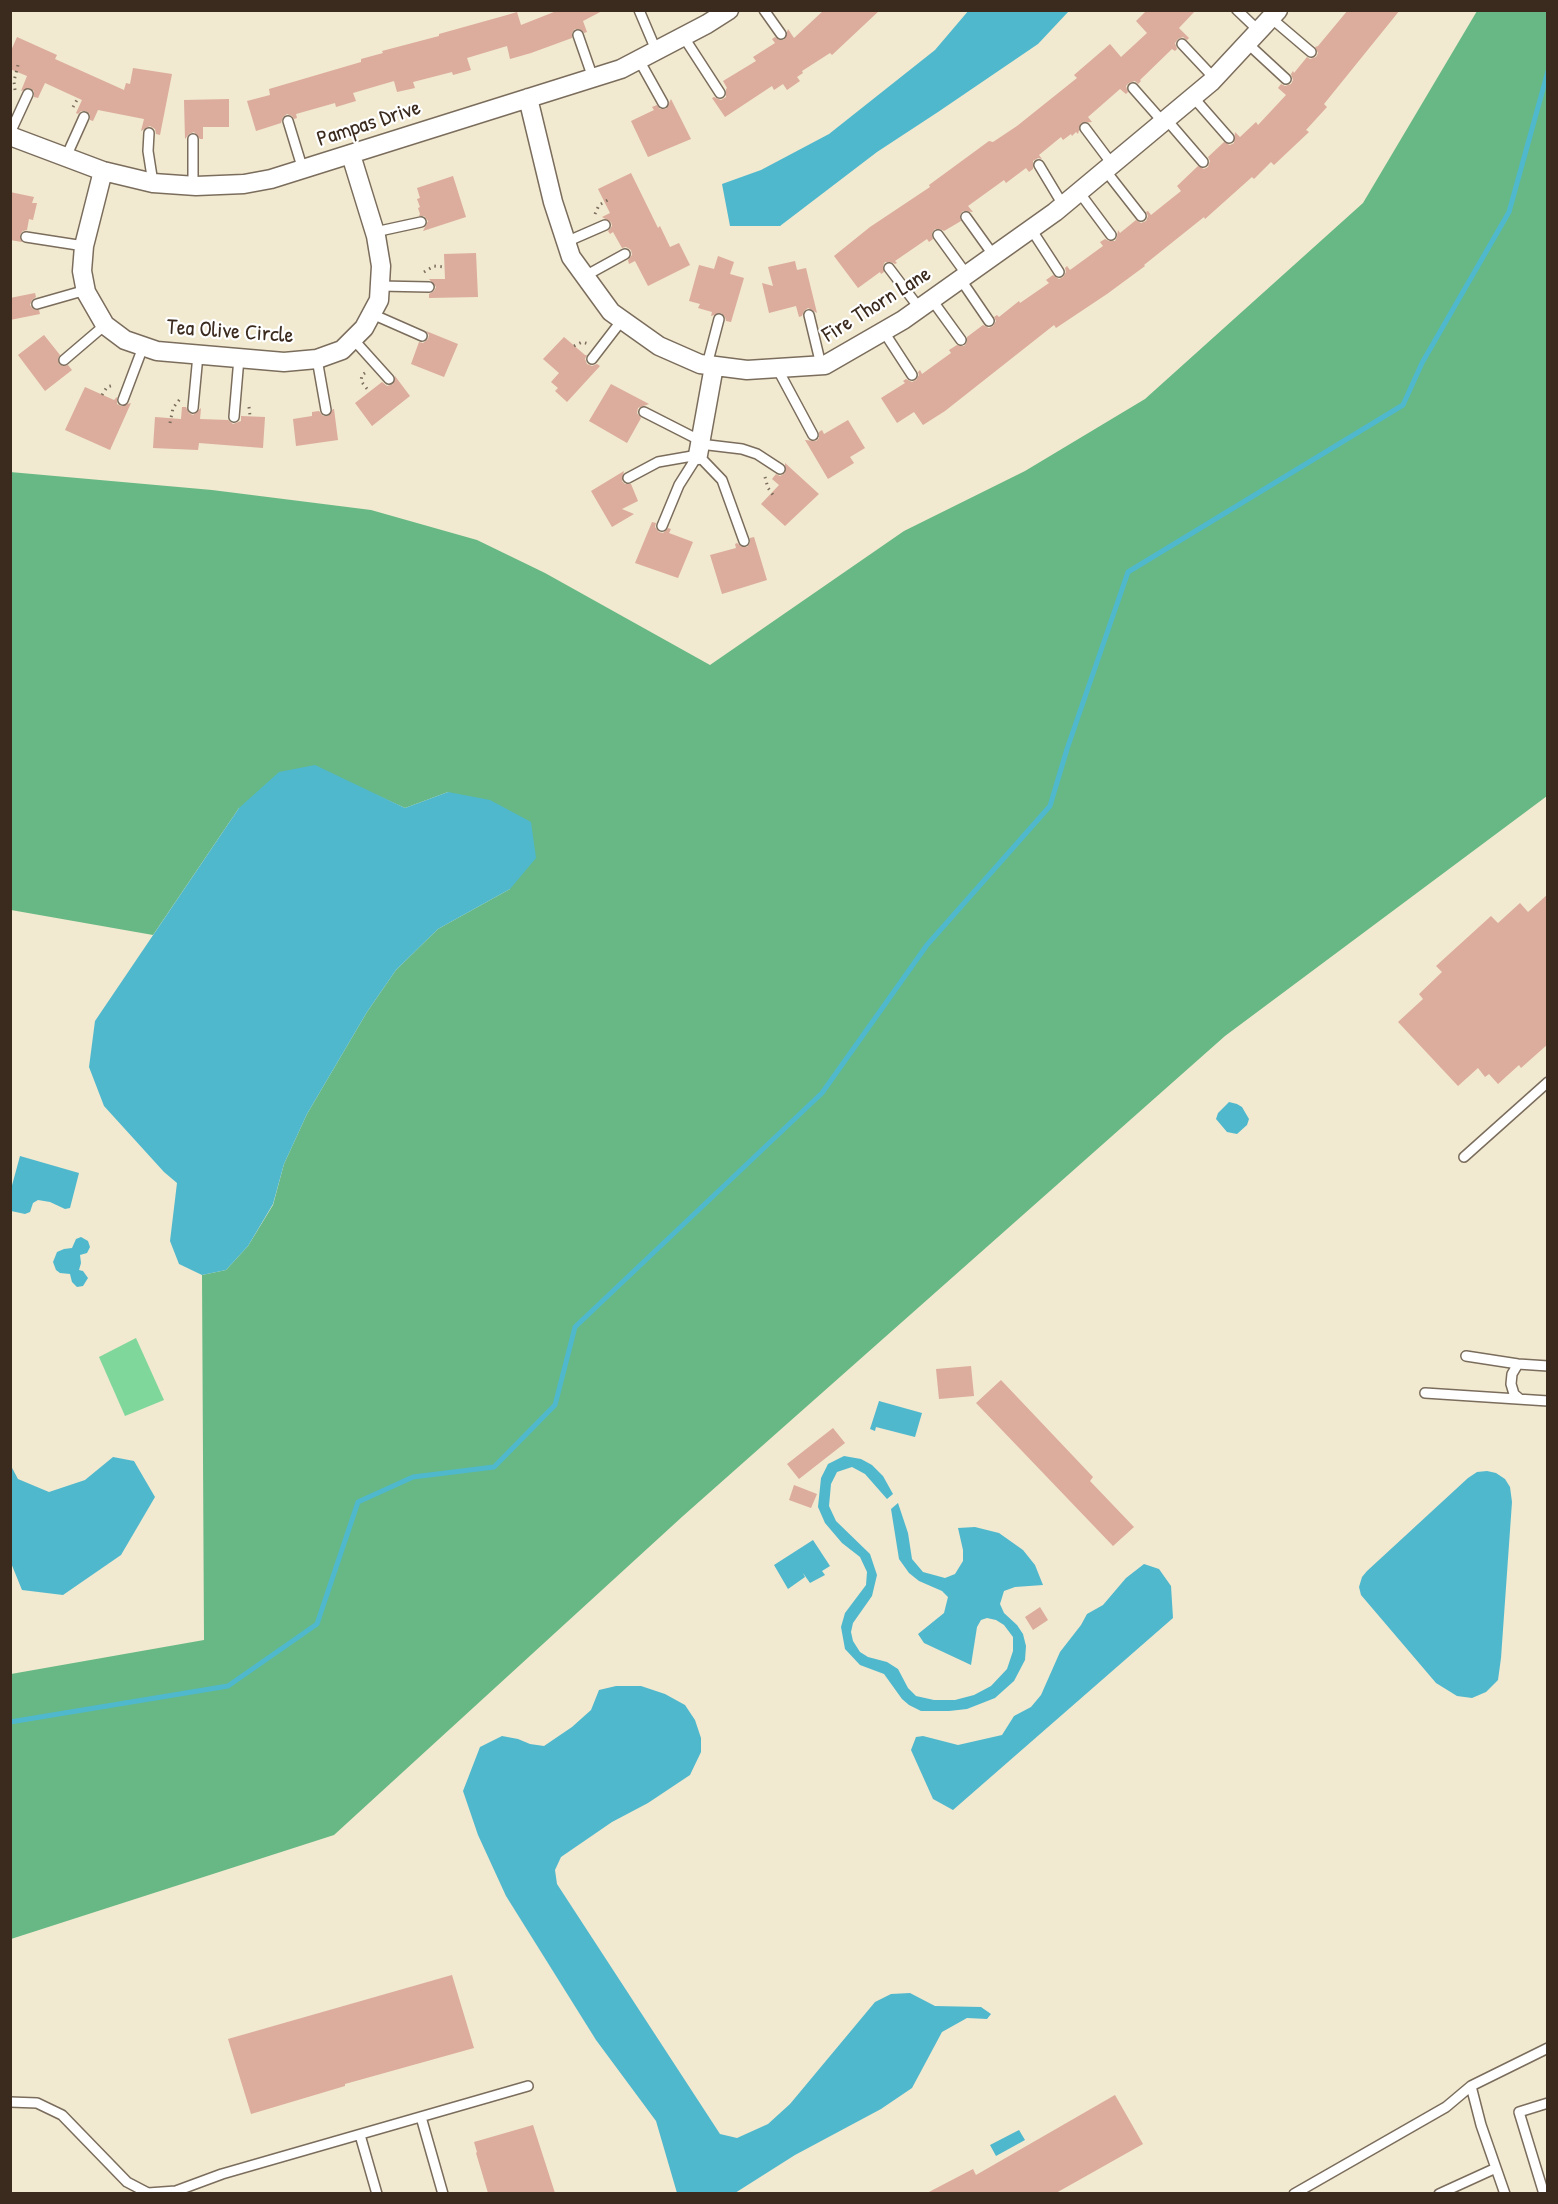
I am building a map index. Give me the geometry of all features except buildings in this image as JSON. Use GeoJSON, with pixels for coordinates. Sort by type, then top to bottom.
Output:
{"type":"FeatureCollection","features":[{"type":"Feature","properties":{"kind":"street","name":"Pampas Drive"},"geometry":{"type":"LineString","coordinates":[[10,135],[103,171],[153,183],[193,186],[271,179],[621,69],[722,12]]}},
{"type":"Feature","properties":{"kind":"street","name":"Fire Thorn Lane"},"geometry":{"type":"LineString","coordinates":[[528,98],[553,202],[571,257],[611,312],[659,346],[700,364],[747,370],[825,365],[926,305],[1063,205],[1193,97],[1264,26]]}},
{"type":"Feature","properties":{"kind":"street","name":"Tea Olive Circle"},"geometry":{"type":"LineString","coordinates":[[103,171],[84,246],[82,271],[86,290],[105,325],[125,340],[157,351],[284,363],[317,359],[342,350],[364,328],[379,300],[381,266],[375,232],[351,155]]}},
{"type":"Feature","properties":{"kind":"street"},"geometry":{"type":"LineString","coordinates":[[700,447],[710,365]]}},
{"type":"Feature","properties":{"kind":"lane"},"geometry":{"type":"LineString","coordinates":[[639,10],[657,50]]}},
{"type":"Feature","properties":{"kind":"lane"},"geometry":{"type":"LineString","coordinates":[[764,10],[781,34]]}},
{"type":"Feature","properties":{"kind":"lane"},"geometry":{"type":"LineString","coordinates":[[1237,10],[1311,52]]}},
{"type":"Feature","properties":{"kind":"lane"},"geometry":{"type":"LineString","coordinates":[[1264,26],[1286,79]]}},
{"type":"Feature","properties":{"kind":"lane"},"geometry":{"type":"LineString","coordinates":[[578,36],[593,78]]}},
{"type":"Feature","properties":{"kind":"lane"},"geometry":{"type":"LineString","coordinates":[[683,36],[720,93]]}},
{"type":"Feature","properties":{"kind":"lane"},"geometry":{"type":"LineString","coordinates":[[1182,44],[1214,78]]}},
{"type":"Feature","properties":{"kind":"lane"},"geometry":{"type":"LineString","coordinates":[[639,60],[663,103]]}},
{"type":"Feature","properties":{"kind":"lane"},"geometry":{"type":"LineString","coordinates":[[1133,88],[1203,162]]}},
{"type":"Feature","properties":{"kind":"lane"},"geometry":{"type":"LineString","coordinates":[[10,135],[28,94]]}},
{"type":"Feature","properties":{"kind":"lane"},"geometry":{"type":"LineString","coordinates":[[1193,97],[1228,138]]}},
{"type":"Feature","properties":{"kind":"lane"},"geometry":{"type":"LineString","coordinates":[[66,157],[84,117]]}},
{"type":"Feature","properties":{"kind":"lane"},"geometry":{"type":"LineString","coordinates":[[288,121],[303,170]]}},
{"type":"Feature","properties":{"kind":"lane"},"geometry":{"type":"LineString","coordinates":[[1085,128],[1141,216]]}},
{"type":"Feature","properties":{"kind":"lane"},"geometry":{"type":"LineString","coordinates":[[149,132],[148,151],[153,183]]}},
{"type":"Feature","properties":{"kind":"lane"},"geometry":{"type":"LineString","coordinates":[[193,139],[193,186]]}},
{"type":"Feature","properties":{"kind":"lane"},"geometry":{"type":"LineString","coordinates":[[1039,165],[1063,205]]}},
{"type":"Feature","properties":{"kind":"lane"},"geometry":{"type":"LineString","coordinates":[[1079,192],[1111,235]]}},
{"type":"Feature","properties":{"kind":"lane"},"geometry":{"type":"LineString","coordinates":[[966,217],[994,256]]}},
{"type":"Feature","properties":{"kind":"lane"},"geometry":{"type":"LineString","coordinates":[[375,232],[421,222]]}},
{"type":"Feature","properties":{"kind":"lane"},"geometry":{"type":"LineString","coordinates":[[566,242],[606,225]]}},
{"type":"Feature","properties":{"kind":"lane"},"geometry":{"type":"LineString","coordinates":[[1031,229],[1059,272]]}},
{"type":"Feature","properties":{"kind":"lane"},"geometry":{"type":"LineString","coordinates":[[938,236],[988,321]]}},
{"type":"Feature","properties":{"kind":"lane"},"geometry":{"type":"LineString","coordinates":[[26,237],[84,246]]}},
{"type":"Feature","properties":{"kind":"lane"},"geometry":{"type":"LineString","coordinates":[[585,276],[625,254]]}},
{"type":"Feature","properties":{"kind":"lane"},"geometry":{"type":"LineString","coordinates":[[889,268],[961,340]]}},
{"type":"Feature","properties":{"kind":"lane"},"geometry":{"type":"LineString","coordinates":[[380,286],[429,287]]}},
{"type":"Feature","properties":{"kind":"lane"},"geometry":{"type":"LineString","coordinates":[[38,303],[86,290]]}},
{"type":"Feature","properties":{"kind":"lane"},"geometry":{"type":"LineString","coordinates":[[372,314],[422,336]]}},
{"type":"Feature","properties":{"kind":"lane"},"geometry":{"type":"LineString","coordinates":[[809,315],[821,365]]}},
{"type":"Feature","properties":{"kind":"lane"},"geometry":{"type":"LineString","coordinates":[[710,365],[719,319]]}},
{"type":"Feature","properties":{"kind":"lane"},"geometry":{"type":"LineString","coordinates":[[592,359],[622,320]]}},
{"type":"Feature","properties":{"kind":"lane"},"geometry":{"type":"LineString","coordinates":[[64,360],[105,325]]}},
{"type":"Feature","properties":{"kind":"lane"},"geometry":{"type":"LineString","coordinates":[[884,332],[912,375]]}},
{"type":"Feature","properties":{"kind":"lane"},"geometry":{"type":"LineString","coordinates":[[353,339],[389,379]]}},
{"type":"Feature","properties":{"kind":"lane"},"geometry":{"type":"LineString","coordinates":[[123,400],[143,347]]}},
{"type":"Feature","properties":{"kind":"lane"},"geometry":{"type":"LineString","coordinates":[[193,408],[198,355]]}},
{"type":"Feature","properties":{"kind":"lane"},"geometry":{"type":"LineString","coordinates":[[234,417],[239,358]]}},
{"type":"Feature","properties":{"kind":"lane"},"geometry":{"type":"LineString","coordinates":[[317,359],[326,410]]}},
{"type":"Feature","properties":{"kind":"lane"},"geometry":{"type":"LineString","coordinates":[[777,368],[813,435]]}},
{"type":"Feature","properties":{"kind":"lane"},"geometry":{"type":"LineString","coordinates":[[644,412],[700,447],[722,480],[744,541]]}},
{"type":"Feature","properties":{"kind":"lane"},"geometry":{"type":"LineString","coordinates":[[662,526],[679,485],[700,447]]}},
{"type":"Feature","properties":{"kind":"lane"},"geometry":{"type":"LineString","coordinates":[[628,478],[658,462],[700,447],[742,449],[757,454],[780,469]]}},
{"type":"Feature","properties":{"kind":"lane"},"geometry":{"type":"LineString","coordinates":[[1464,1157],[1548,1082]]}},
{"type":"Feature","properties":{"kind":"lane"},"geometry":{"type":"LineString","coordinates":[[1466,1356],[1548,1366]]}},
{"type":"Feature","properties":{"kind":"lane"},"geometry":{"type":"LineString","coordinates":[[1518,1364],[1512,1374],[1511,1384],[1514,1394],[1520,1399]]}},
{"type":"Feature","properties":{"kind":"lane"},"geometry":{"type":"LineString","coordinates":[[1425,1393],[1548,1401]]}},
{"type":"Feature","properties":{"kind":"lane"},"geometry":{"type":"LineString","coordinates":[[1294,2193],[1446,2107],[1472,2086],[1548,2048]]}},
{"type":"Feature","properties":{"kind":"lane"},"geometry":{"type":"LineString","coordinates":[[10,2102],[37,2103],[62,2115],[127,2182],[148,2193],[166,2193],[222,2174],[528,2086]]}},
{"type":"Feature","properties":{"kind":"lane"},"geometry":{"type":"LineString","coordinates":[[1472,2086],[1481,2125],[1505,2193]]}},
{"type":"Feature","properties":{"kind":"lane"},"geometry":{"type":"LineString","coordinates":[[1544,2193],[1519,2112],[1548,2103]]}},
{"type":"Feature","properties":{"kind":"lane"},"geometry":{"type":"LineString","coordinates":[[421,2117],[443,2193]]}},
{"type":"Feature","properties":{"kind":"lane"},"geometry":{"type":"LineString","coordinates":[[360,2135],[377,2193]]}},
{"type":"Feature","properties":{"kind":"lane"},"geometry":{"type":"LineString","coordinates":[[1438,2193],[1496,2168]]}},
{"type":"Feature","properties":{"kind":"green space"},"geometry":{"type":"Polygon","coordinates":[[[1477,11],[1547,11],[1547,796],[1225,1036],[683,1516],[334,1835],[11,1939],[11,1674],[204,1640],[202,1275],[226,1270],[248,1246],[273,1205],[284,1164],[307,1114],[367,1012],[396,970],[438,929],[510,889],[448,792],[405,808],[370,792],[239,808],[153,935],[11,910],[10,472],[212,490],[371,510],[477,540],[545,573],[710,665],[904,531],[1025,471],[1145,399],[1363,203],[1477,11]]]}},
{"type":"Feature","properties":{"kind":"green space"},"geometry":{"type":"Polygon","coordinates":[[[136,1338],[164,1400],[125,1416],[99,1357],[136,1338]]]}},
{"type":"Feature","properties":{"kind":"water"},"geometry":{"type":"Polygon","coordinates":[[[969,10],[1069,11],[1038,44],[877,152],[780,226],[730,226],[722,184],[761,170],[829,134],[935,50],[969,10]]]}},
{"type":"Feature","properties":{"kind":"water"},"geometry":{"type":"Polygon","coordinates":[[[315,765],[405,808],[448,792],[490,800],[531,822],[536,858],[510,889],[438,929],[396,970],[367,1012],[307,1114],[284,1164],[273,1204],[248,1246],[226,1270],[202,1275],[179,1264],[170,1241],[177,1183],[164,1172],[104,1106],[89,1067],[95,1021],[239,808],[279,772],[315,765]]]}},
{"type":"Feature","properties":{"kind":"water"},"geometry":{"type":"Polygon","coordinates":[[[1229,1102],[1242,1107],[1249,1119],[1247,1125],[1237,1134],[1227,1132],[1216,1119],[1218,1113],[1229,1102]]]}},
{"type":"Feature","properties":{"kind":"water"},"geometry":{"type":"Polygon","coordinates":[[[20,1156],[79,1173],[70,1208],[65,1209],[50,1202],[38,1200],[33,1203],[30,1212],[25,1214],[11,1211],[11,1189],[20,1156]]]}},
{"type":"Feature","properties":{"kind":"water"},"geometry":{"type":"Polygon","coordinates":[[[81,1237],[88,1241],[90,1247],[87,1253],[80,1255],[79,1270],[83,1271],[88,1278],[83,1286],[77,1287],[72,1282],[70,1274],[60,1273],[53,1262],[57,1252],[72,1248],[76,1239],[81,1237]]]}},
{"type":"Feature","properties":{"kind":"water"},"geometry":{"type":"Polygon","coordinates":[[[879,1401],[922,1413],[915,1437],[876,1427],[875,1431],[870,1429],[879,1401]]]}},
{"type":"Feature","properties":{"kind":"water"},"geometry":{"type":"Polygon","coordinates":[[[844,1456],[861,1459],[872,1465],[883,1476],[893,1494],[887,1499],[865,1474],[852,1467],[837,1472],[831,1484],[829,1506],[836,1521],[870,1554],[877,1575],[872,1596],[853,1623],[851,1632],[853,1641],[860,1652],[868,1657],[887,1662],[898,1669],[908,1688],[916,1696],[934,1700],[955,1700],[974,1695],[991,1686],[1007,1669],[1013,1651],[1013,1637],[1004,1625],[996,1620],[987,1618],[981,1620],[977,1627],[971,1665],[924,1643],[918,1634],[944,1613],[948,1597],[942,1591],[919,1581],[909,1573],[899,1559],[891,1509],[898,1503],[908,1533],[912,1559],[923,1572],[945,1578],[955,1574],[963,1561],[958,1528],[975,1527],[999,1533],[1023,1550],[1035,1565],[1043,1585],[1015,1587],[1004,1591],[1000,1604],[1004,1613],[1023,1634],[1026,1646],[1025,1660],[1014,1681],[995,1698],[967,1709],[921,1711],[902,1699],[884,1674],[860,1665],[845,1649],[841,1627],[845,1613],[866,1585],[867,1572],[860,1557],[842,1543],[825,1523],[818,1507],[821,1478],[828,1464],[844,1456]]]}},
{"type":"Feature","properties":{"kind":"water"},"geometry":{"type":"Polygon","coordinates":[[[113,1457],[134,1461],[155,1497],[121,1555],[63,1595],[22,1590],[11,1563],[11,1466],[18,1479],[49,1492],[85,1480],[113,1457]]]}},
{"type":"Feature","properties":{"kind":"water"},"geometry":{"type":"Polygon","coordinates":[[[1477,1472],[1496,1473],[1505,1479],[1510,1487],[1512,1502],[1498,1680],[1486,1692],[1472,1698],[1457,1696],[1436,1683],[1361,1595],[1359,1587],[1367,1571],[1468,1478],[1477,1472]]]}},
{"type":"Feature","properties":{"kind":"water"},"geometry":{"type":"Polygon","coordinates":[[[813,1540],[830,1566],[822,1571],[825,1575],[810,1583],[803,1573],[805,1577],[788,1589],[774,1565],[813,1540]]]}},
{"type":"Feature","properties":{"kind":"water"},"geometry":{"type":"Polygon","coordinates":[[[1144,1564],[1159,1569],[1171,1586],[1173,1618],[953,1810],[933,1799],[911,1750],[916,1737],[923,1736],[958,1745],[1002,1735],[1014,1716],[1031,1707],[1041,1695],[1060,1652],[1087,1614],[1103,1605],[1126,1578],[1144,1564]]]}},
{"type":"Feature","properties":{"kind":"water"},"geometry":{"type":"Polygon","coordinates":[[[616,1686],[641,1686],[665,1694],[685,1705],[695,1720],[701,1738],[701,1752],[690,1775],[648,1803],[612,1822],[561,1857],[555,1870],[557,1884],[720,2134],[737,2138],[768,2124],[790,2104],[875,2002],[891,1994],[910,1993],[935,2006],[981,2007],[991,2014],[987,2019],[967,2018],[942,2032],[912,2088],[881,2109],[795,2155],[735,2193],[677,2193],[656,2121],[596,2040],[506,1896],[478,1835],[463,1791],[480,1747],[502,1736],[544,1746],[572,1727],[591,1710],[599,1690],[616,1686]]]}},
{"type":"Feature","properties":{"kind":"water"},"geometry":{"type":"Polygon","coordinates":[[[1019,2130],[1025,2140],[996,2156],[990,2145],[1019,2130]]]}},
{"type":"Feature","properties":{"kind":"waterway"},"geometry":{"type":"LineString","coordinates":[[10,1722],[228,1686],[317,1624],[358,1502],[413,1477],[494,1467],[555,1405],[575,1327],[822,1093],[927,945],[1050,806],[1067,749],[1128,572],[1403,405],[1422,363],[1509,212],[1548,71]]}}]}
